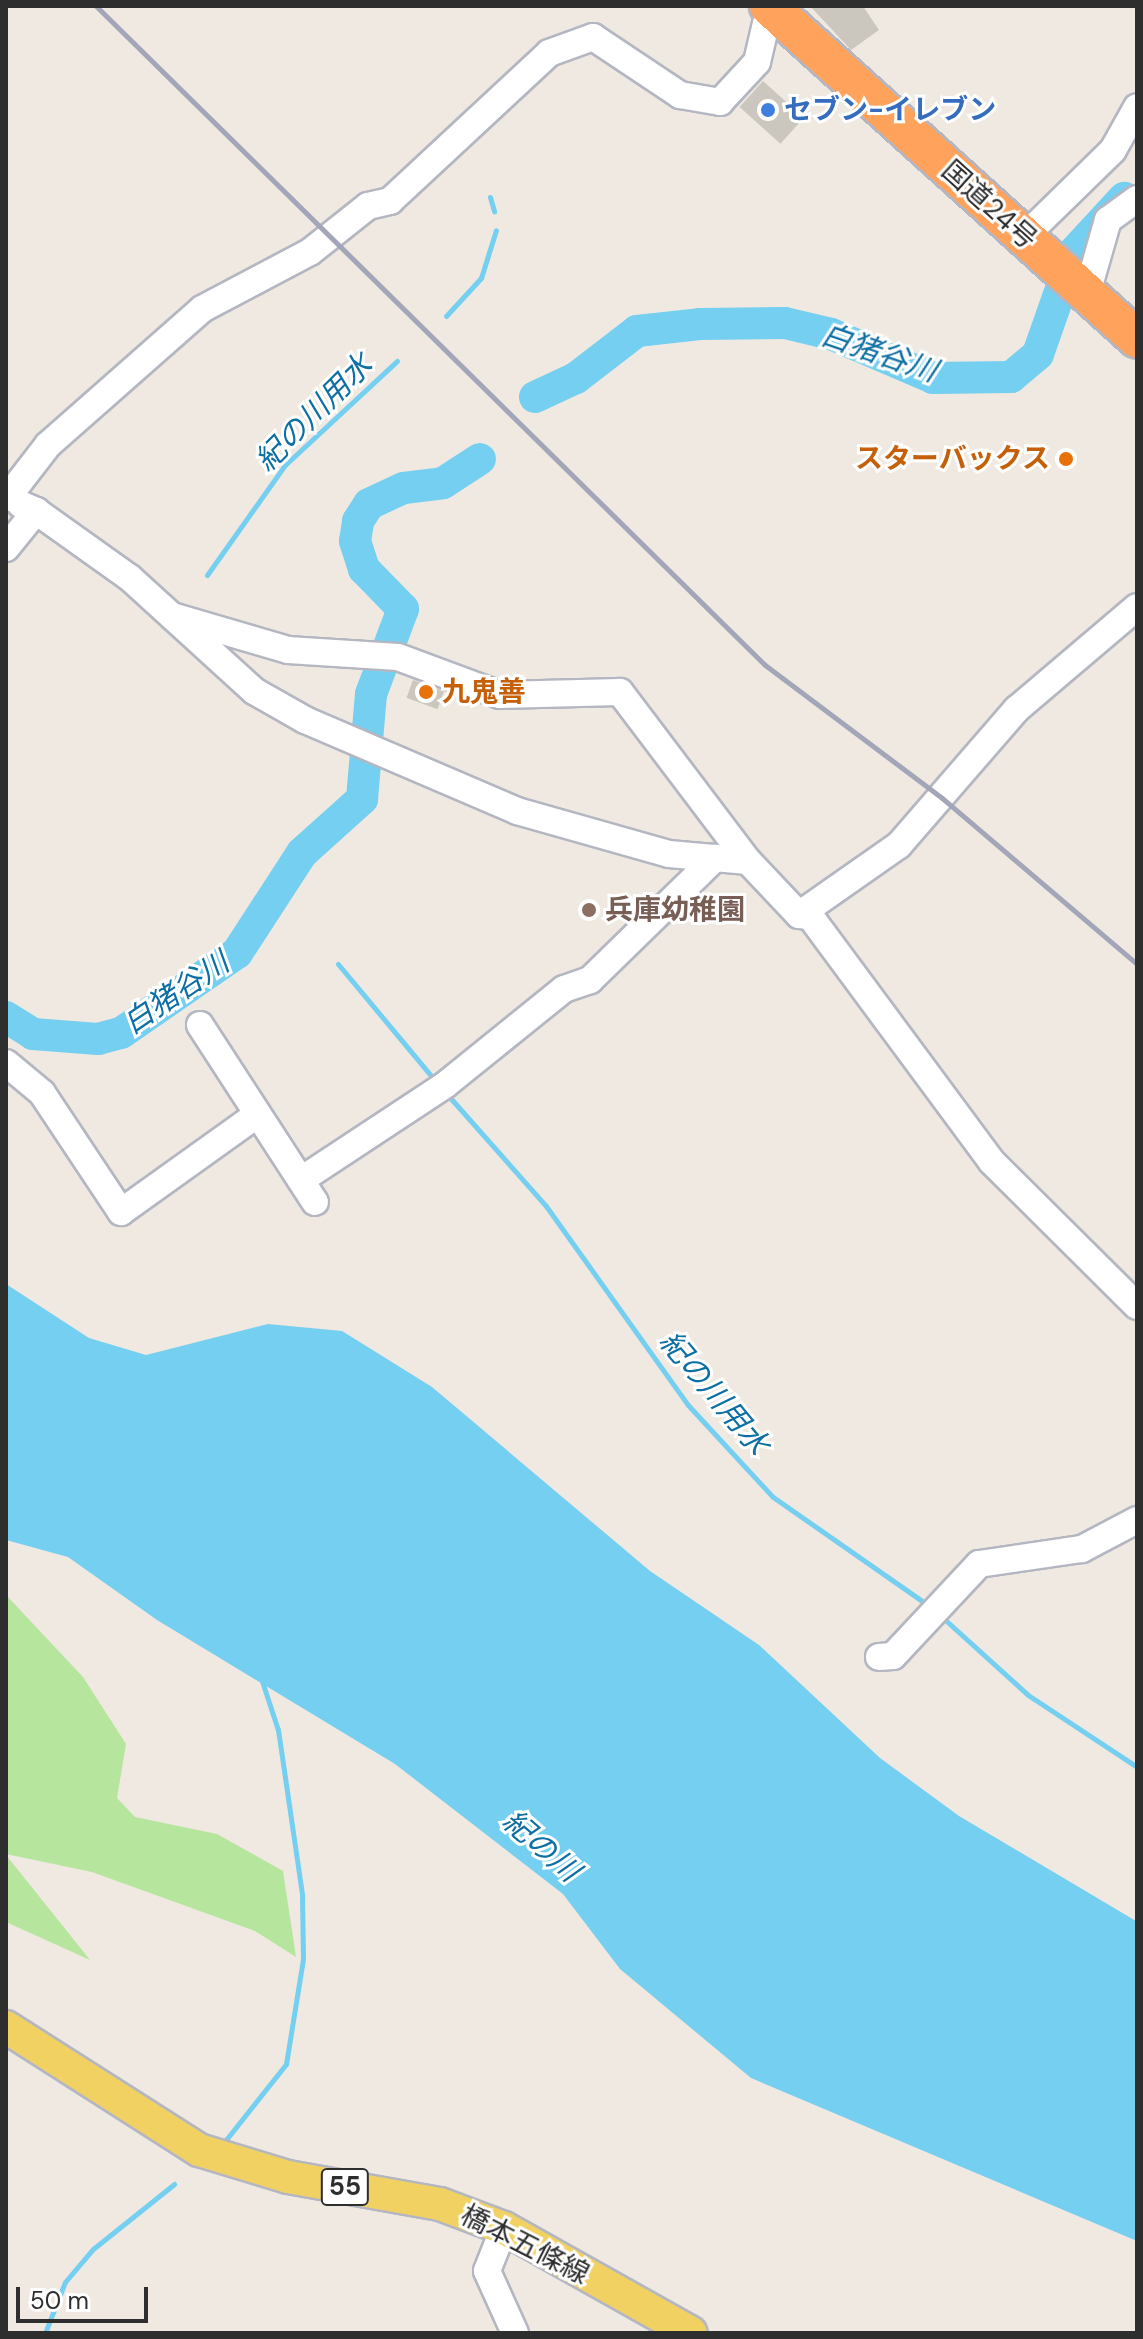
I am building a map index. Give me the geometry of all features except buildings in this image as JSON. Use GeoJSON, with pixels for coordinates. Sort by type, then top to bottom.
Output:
{"type":"FeatureCollection","features":[{"type":"Feature","properties":{"kind":"highway","name":"国道24号"},"geometry":{"type":"LineString","coordinates":[[769,6],[1137,339]]}},
{"type":"Feature","properties":{"kind":"main road","name":"橋本五條線"},"geometry":{"type":"LineString","coordinates":[[6,2027],[199,2150],[288,2177],[440,2204],[504,2228],[691,2333]]}},
{"type":"Feature","properties":{"kind":"street"},"geometry":{"type":"LineString","coordinates":[[748,861],[632,846],[517,811],[367,746],[254,691],[171,616],[36,511],[7,498],[48,445],[202,309],[310,252],[368,206],[390,201],[549,53],[593,37],[680,95],[720,102],[757,62],[769,6]]}},
{"type":"Feature","properties":{"kind":"street"},"geometry":{"type":"LineString","coordinates":[[1036,248],[1113,150],[1137,107]]}},
{"type":"Feature","properties":{"kind":"street"},"geometry":{"type":"LineString","coordinates":[[1087,293],[1108,220],[1137,199]]}},
{"type":"Feature","properties":{"kind":"street"},"geometry":{"type":"LineString","coordinates":[[6,548],[36,511]]}},
{"type":"Feature","properties":{"kind":"street"},"geometry":{"type":"LineString","coordinates":[[799,915],[899,845],[1017,709],[1137,607]]}},
{"type":"Feature","properties":{"kind":"street"},"geometry":{"type":"LineString","coordinates":[[171,616],[288,650],[384,655],[500,695],[620,692],[748,861],[799,915],[810,916],[992,1162],[1137,1306]]}},
{"type":"Feature","properties":{"kind":"street"},"geometry":{"type":"LineString","coordinates":[[200,1025],[308,1191],[564,989],[590,980],[715,858]]}},
{"type":"Feature","properties":{"kind":"street"},"geometry":{"type":"LineString","coordinates":[[6,1063],[42,1093],[121,1212],[258,1114]]}},
{"type":"Feature","properties":{"kind":"street"},"geometry":{"type":"LineString","coordinates":[[879,1657],[893,1656],[932,1609],[979,1564],[1082,1549],[1137,1520]]}},
{"type":"Feature","properties":{"kind":"street"},"geometry":{"type":"LineString","coordinates":[[504,2228],[487,2271],[515,2333]]}},
{"type":"Feature","properties":{"kind":"green space"},"geometry":{"type":"Polygon","coordinates":[[[6,1595],[83,1677],[126,1744],[117,1798],[135,1817],[217,1834],[283,1871],[296,1957],[255,1931],[92,1872],[6,1854],[6,1595]]]}},
{"type":"Feature","properties":{"kind":"green space"},"geometry":{"type":"Polygon","coordinates":[[[6,1855],[90,1960],[6,1922],[6,1855]]]}},
{"type":"Feature","properties":{"kind":"water","name":"紀の川"},"geometry":{"type":"Polygon","coordinates":[[[6,1284],[89,1338],[146,1355],[268,1324],[342,1331],[432,1387],[650,1571],[759,1645],[880,1758],[959,1816],[1136,1921],[1137,2241],[751,2078],[620,1969],[563,1894],[395,1764],[157,1620],[68,1557],[6,1540],[6,1284]]]}},
{"type":"Feature","properties":{"kind":"waterway","name":"紀の川用水"},"geometry":{"type":"LineString","coordinates":[[490,197],[494,211]]}},
{"type":"Feature","properties":{"kind":"waterway","name":"白猪谷川"},"geometry":{"type":"LineString","coordinates":[[535,397],[576,378],[637,331],[700,324],[785,323],[831,334],[933,378],[1011,377],[1038,354],[1074,252],[1124,198]]}},
{"type":"Feature","properties":{"kind":"waterway","name":"紀の川用水"},"geometry":{"type":"LineString","coordinates":[[446,316],[481,278],[496,230]]}},
{"type":"Feature","properties":{"kind":"waterway","name":"紀の川用水"},"geometry":{"type":"LineString","coordinates":[[207,575],[285,465],[397,361]]}},
{"type":"Feature","properties":{"kind":"waterway","name":"白猪谷川"},"geometry":{"type":"LineString","coordinates":[[6,1017],[33,1034],[98,1039],[121,1033],[237,953],[302,853],[362,799],[371,694],[403,609],[364,569],[355,541],[358,521],[369,504],[404,488],[443,483],[480,459]]}},
{"type":"Feature","properties":{"kind":"waterway"},"geometry":{"type":"LineString","coordinates":[[338,964],[437,1083]]}},
{"type":"Feature","properties":{"kind":"waterway","name":"紀の川用水"},"geometry":{"type":"LineString","coordinates":[[446,1093],[546,1206],[688,1405],[773,1497],[928,1605]]}},
{"type":"Feature","properties":{"kind":"waterway","name":"紀の川用水"},"geometry":{"type":"LineString","coordinates":[[942,1617],[1028,1695],[1137,1767]]}},
{"type":"Feature","properties":{"kind":"waterway"},"geometry":{"type":"LineString","coordinates":[[225,2141],[286,2064],[303,1959],[302,1894],[278,1730],[261,1678]]}},
{"type":"Feature","properties":{"kind":"waterway"},"geometry":{"type":"LineString","coordinates":[[45,2333],[65,2282],[93,2249],[174,2184]]}},
{"type":"Feature","properties":{"kind":"railway"},"geometry":{"type":"LineString","coordinates":[[96,6],[765,665],[942,798],[1137,964]]}},
{"type":"Feature","properties":{"kind":"place","name":"セブン-イレブン"},"geometry":{"type":"Point","coordinates":[768,110]}},
{"type":"Feature","properties":{"kind":"place","name":"スターバックス"},"geometry":{"type":"Point","coordinates":[1066,459]}},
{"type":"Feature","properties":{"kind":"place","name":"九鬼善"},"geometry":{"type":"Point","coordinates":[426,692]}},
{"type":"Feature","properties":{"kind":"place","name":"兵庫幼稚園"},"geometry":{"type":"Point","coordinates":[589,910]}}]}
